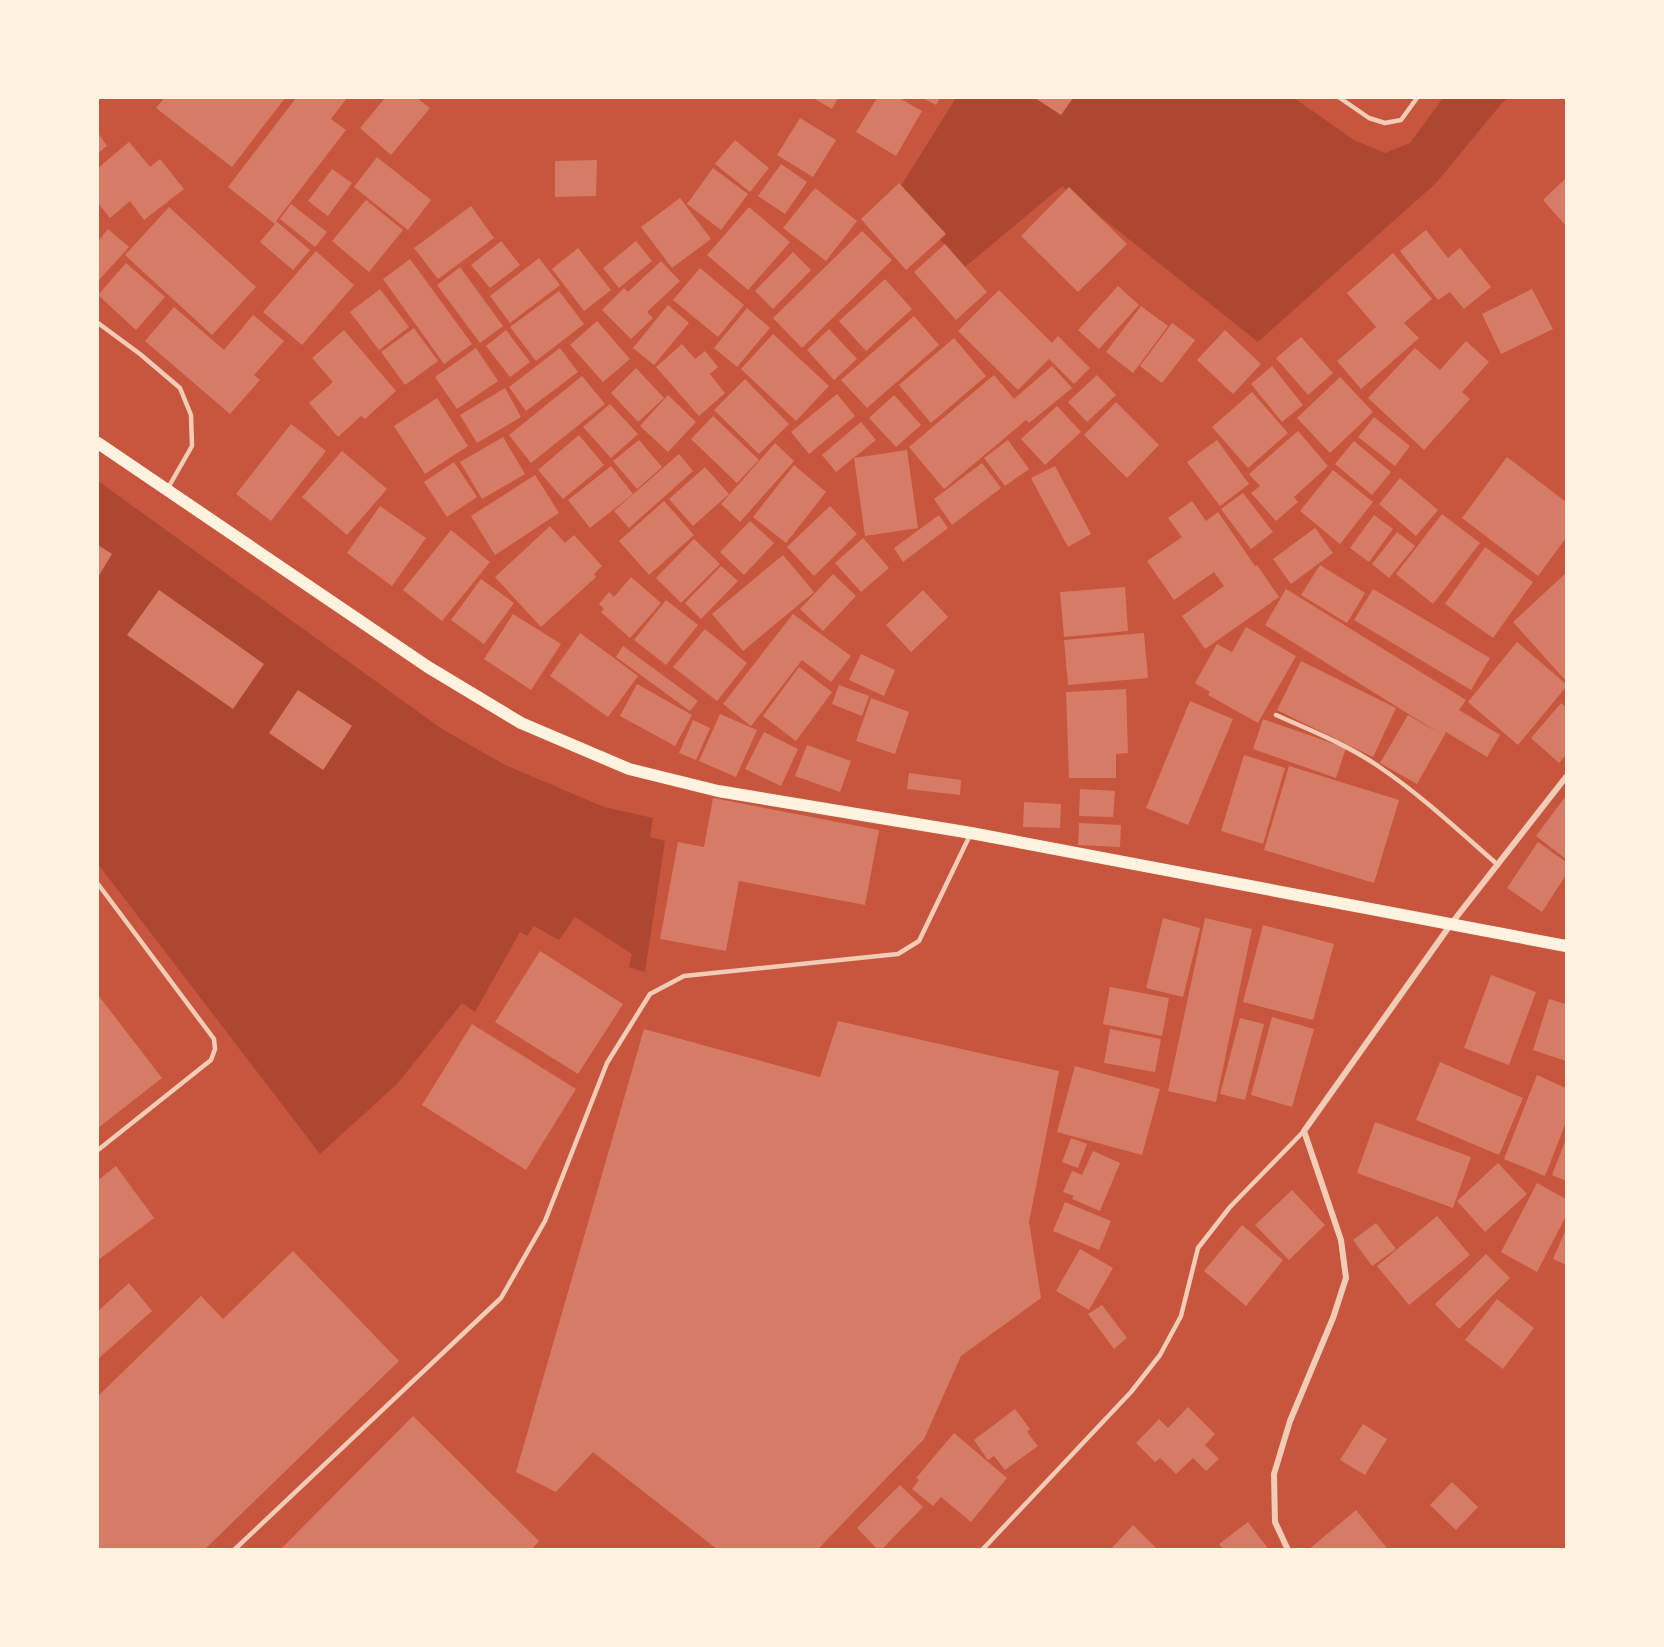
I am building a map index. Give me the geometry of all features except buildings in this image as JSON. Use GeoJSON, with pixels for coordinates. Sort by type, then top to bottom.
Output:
{"type":"FeatureCollection","features":[{"type":"Feature","properties":{"kind":"main road"},"geometry":{"type":"LineString","coordinates":[[98,443],[428,667],[522,723],[629,769],[718,791],[971,833],[1566,946]]}},
{"type":"Feature","properties":{"kind":"street"},"geometry":{"type":"LineString","coordinates":[[1288,1550],[1275,1522],[1274,1474],[1290,1421],[1333,1318],[1346,1278],[1341,1240],[1304,1131],[1451,924],[1566,777]]}},
{"type":"Feature","properties":{"kind":"lane"},"geometry":{"type":"LineString","coordinates":[[1340,98],[1369,118],[1385,123],[1401,120],[1416,98]]}},
{"type":"Feature","properties":{"kind":"lane"},"geometry":{"type":"LineString","coordinates":[[98,323],[180,388],[184,397],[191,415],[192,446],[167,490]]}},
{"type":"Feature","properties":{"kind":"lane"},"geometry":{"type":"LineString","coordinates":[[1275,715],[1339,743],[1377,765],[1424,800],[1498,866]]}},
{"type":"Feature","properties":{"kind":"lane"},"geometry":{"type":"LineString","coordinates":[[234,1550],[501,1299],[545,1221],[607,1063],[650,994],[684,976],[898,954],[919,940],[971,833]]}},
{"type":"Feature","properties":{"kind":"lane"},"geometry":{"type":"LineString","coordinates":[[98,884],[214,1039],[215,1049],[211,1060],[98,1150]]}},
{"type":"Feature","properties":{"kind":"lane"},"geometry":{"type":"LineString","coordinates":[[982,1550],[1131,1392],[1160,1355],[1181,1316],[1198,1248],[1230,1207],[1304,1131]]}},
{"type":"Feature","properties":{"kind":"shaded area"},"geometry":{"type":"Polygon","coordinates":[[[956,98],[1294,98],[1354,140],[1385,153],[1410,143],[1443,98],[1508,98],[1436,183],[1258,342],[1062,186],[965,267],[897,192],[956,98]]]}},
{"type":"Feature","properties":{"kind":"shaded area"},"geometry":{"type":"Polygon","coordinates":[[[98,481],[442,729],[505,765],[604,807],[653,818],[650,837],[665,841],[645,972],[629,967],[632,954],[575,917],[559,940],[534,926],[527,936],[520,932],[475,1012],[462,1003],[397,1084],[320,1154],[98,864],[98,481]]]}}]}
